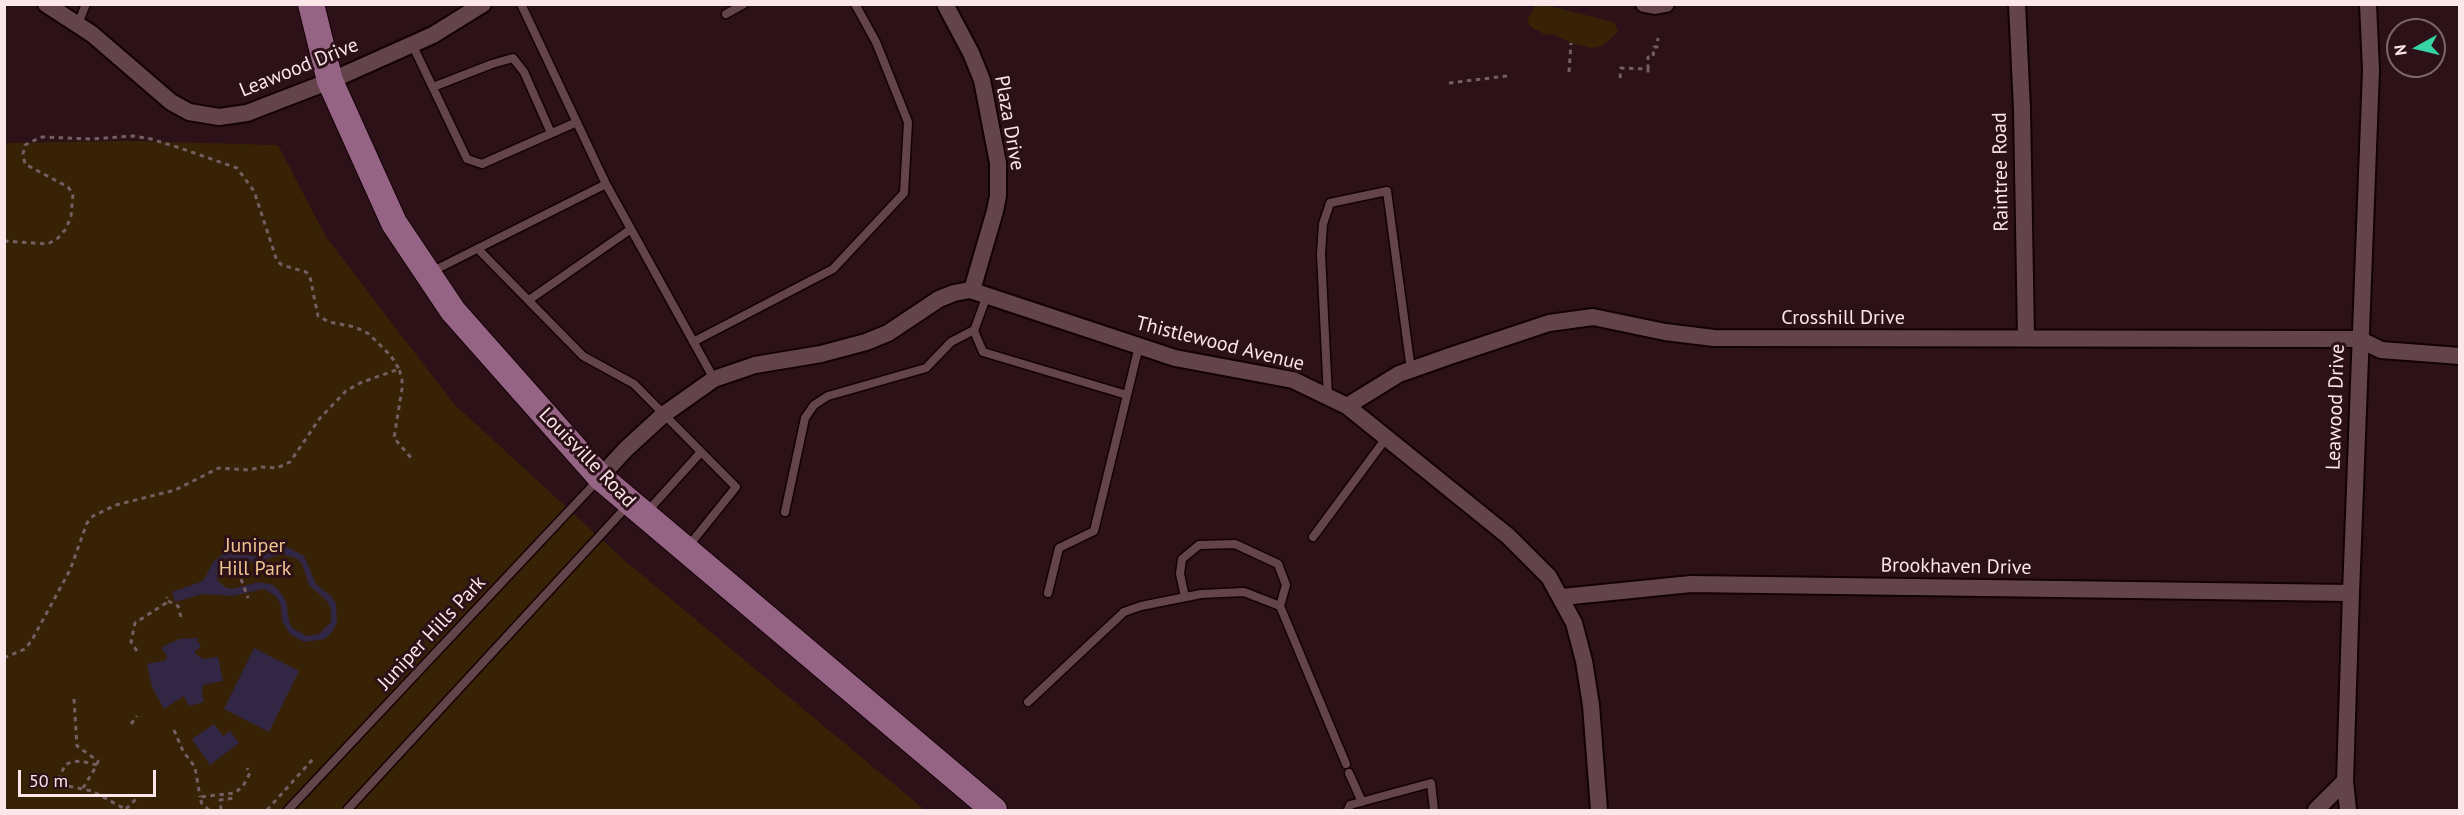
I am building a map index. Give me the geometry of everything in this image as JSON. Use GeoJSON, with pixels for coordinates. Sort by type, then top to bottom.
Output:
{"type":"FeatureCollection","features":[{"type":"Feature","properties":{"kind":"main road","name":"Louisville Road"},"geometry":{"type":"LineString","coordinates":[[311,4],[330,81],[394,223],[453,311],[600,477],[994,810]]}},
{"type":"Feature","properties":{"kind":"street","name":"Leawood Drive"},"geometry":{"type":"LineString","coordinates":[[46,4],[78,24],[154,85],[171,102],[189,112],[208,117],[247,113],[330,81],[455,23],[483,4]]}},
{"type":"Feature","properties":{"kind":"street","name":"Plaza Drive"},"geometry":{"type":"LineString","coordinates":[[945,4],[971,53],[982,80],[998,163],[998,196],[980,293]]}},
{"type":"Feature","properties":{"kind":"street"},"geometry":{"type":"LineString","coordinates":[[1644,4],[1655,6],[1666,4]]}},
{"type":"Feature","properties":{"kind":"street","name":"Raintree Road"},"geometry":{"type":"LineString","coordinates":[[2017,4],[2026,338]]}},
{"type":"Feature","properties":{"kind":"street","name":"Leawood Drive"},"geometry":{"type":"LineString","coordinates":[[2348,810],[2345,781],[2350,593],[2371,70],[2368,4]]}},
{"type":"Feature","properties":{"kind":"street"},"geometry":{"type":"LineString","coordinates":[[600,477],[663,415],[714,379],[755,365],[821,354],[866,342],[888,333],[939,299],[954,293],[980,293]]}},
{"type":"Feature","properties":{"kind":"street","name":"Thistlewood Avenue"},"geometry":{"type":"LineString","coordinates":[[980,293],[1175,358],[1293,380],[1347,406],[1508,536],[1549,578],[1562,597],[1574,623],[1584,661],[1591,705],[1599,810]]}},
{"type":"Feature","properties":{"kind":"street","name":"Crosshill Drive"},"geometry":{"type":"LineString","coordinates":[[1347,406],[1399,374],[1549,323],[1593,317],[1665,332],[1714,338],[2359,339]]}},
{"type":"Feature","properties":{"kind":"street"},"geometry":{"type":"LineString","coordinates":[[2359,339],[2381,350],[2460,356]]}},
{"type":"Feature","properties":{"kind":"street","name":"Brookhaven Drive"},"geometry":{"type":"LineString","coordinates":[[1562,597],[1691,584],[2350,593]]}},
{"type":"Feature","properties":{"kind":"street"},"geometry":{"type":"LineString","coordinates":[[2316,810],[2345,781]]}},
{"type":"Feature","properties":{"kind":"lane"},"geometry":{"type":"LineString","coordinates":[[78,24],[86,4]]}},
{"type":"Feature","properties":{"kind":"lane"},"geometry":{"type":"LineString","coordinates":[[521,4],[606,184],[714,379]]}},
{"type":"Feature","properties":{"kind":"lane"},"geometry":{"type":"LineString","coordinates":[[726,14],[744,4]]}},
{"type":"Feature","properties":{"kind":"lane"},"geometry":{"type":"LineString","coordinates":[[693,342],[833,269],[904,193],[908,122],[876,42],[855,4]]}},
{"type":"Feature","properties":{"kind":"lane"},"geometry":{"type":"LineString","coordinates":[[412,44],[466,159],[482,164],[577,122]]}},
{"type":"Feature","properties":{"kind":"lane"},"geometry":{"type":"LineString","coordinates":[[433,87],[513,58],[524,72],[551,133]]}},
{"type":"Feature","properties":{"kind":"lane"},"geometry":{"type":"LineString","coordinates":[[428,274],[606,184]]}},
{"type":"Feature","properties":{"kind":"lane"},"geometry":{"type":"LineString","coordinates":[[1328,397],[1321,254],[1323,224],[1330,203],[1387,191],[1411,370]]}},
{"type":"Feature","properties":{"kind":"lane"},"geometry":{"type":"LineString","coordinates":[[529,300],[631,229]]}},
{"type":"Feature","properties":{"kind":"lane"},"geometry":{"type":"LineString","coordinates":[[478,249],[583,356],[634,384],[736,487],[685,550]]}},
{"type":"Feature","properties":{"kind":"lane"},"geometry":{"type":"LineString","coordinates":[[980,293],[974,330],[983,352],[1127,395]]}},
{"type":"Feature","properties":{"kind":"lane"},"geometry":{"type":"LineString","coordinates":[[785,512],[805,418],[814,405],[828,396],[926,368],[951,342],[974,330]]}},
{"type":"Feature","properties":{"kind":"lane"},"geometry":{"type":"LineString","coordinates":[[1048,593],[1059,548],[1094,531],[1139,346]]}},
{"type":"Feature","properties":{"kind":"lane"},"geometry":{"type":"LineString","coordinates":[[1313,537],[1386,437]]}},
{"type":"Feature","properties":{"kind":"lane"},"geometry":{"type":"LineString","coordinates":[[347,810],[637,509],[700,452]]}},
{"type":"Feature","properties":{"kind":"lane","name":"Juniper Hills Park"},"geometry":{"type":"LineString","coordinates":[[288,810],[600,477]]}},
{"type":"Feature","properties":{"kind":"lane"},"geometry":{"type":"LineString","coordinates":[[1185,597],[1180,574],[1182,559],[1198,545],[1235,544],[1278,564],[1286,585],[1280,606],[1362,802]]}},
{"type":"Feature","properties":{"kind":"lane"},"geometry":{"type":"LineString","coordinates":[[1028,702],[1124,612],[1141,606],[1201,594],[1244,592],[1280,606]]}},
{"type":"Feature","properties":{"kind":"lane"},"geometry":{"type":"LineString","coordinates":[[1348,810],[1350,805],[1431,783],[1434,810]]}},
{"type":"Feature","properties":{"kind":"path"},"geometry":{"type":"LineString","coordinates":[[1620,78],[1621,68],[1648,71],[1648,57],[1653,57],[1658,38]]}},
{"type":"Feature","properties":{"kind":"path"},"geometry":{"type":"LineString","coordinates":[[1569,72],[1571,43]]}},
{"type":"Feature","properties":{"kind":"path"},"geometry":{"type":"LineString","coordinates":[[1449,83],[1508,76]]}},
{"type":"Feature","properties":{"kind":"path"},"geometry":{"type":"LineString","coordinates":[[4,241],[48,244],[66,229],[71,216],[73,194],[68,187],[25,164],[23,154],[25,145],[42,137],[92,139],[133,136],[151,139],[237,168],[254,191],[277,261],[282,265],[306,272],[310,277],[318,315],[329,322],[355,327],[369,334],[391,356],[399,369],[402,389],[394,438],[413,460]]}},
{"type":"Feature","properties":{"kind":"path"},"geometry":{"type":"LineString","coordinates":[[4,658],[25,649],[32,640],[70,570],[87,523],[93,516],[116,505],[175,490],[219,468],[249,470],[261,467],[277,468],[290,462],[320,418],[346,391],[360,383],[399,369]]}},
{"type":"Feature","properties":{"kind":"path"},"geometry":{"type":"LineString","coordinates":[[242,579],[248,598]]}},
{"type":"Feature","properties":{"kind":"path"},"geometry":{"type":"LineString","coordinates":[[137,651],[131,642],[135,623],[168,599],[178,606],[182,621]]}},
{"type":"Feature","properties":{"kind":"path"},"geometry":{"type":"LineString","coordinates":[[74,699],[77,746],[98,761],[83,788]]}},
{"type":"Feature","properties":{"kind":"path"},"geometry":{"type":"LineString","coordinates":[[131,724],[138,716]]}},
{"type":"Feature","properties":{"kind":"path"},"geometry":{"type":"LineString","coordinates":[[174,730],[183,751],[195,766],[202,804],[209,810]]}},
{"type":"Feature","properties":{"kind":"path"},"geometry":{"type":"LineString","coordinates":[[267,810],[313,759]]}},
{"type":"Feature","properties":{"kind":"path"},"geometry":{"type":"LineString","coordinates":[[97,765],[89,762],[71,762],[61,771],[58,781],[63,785],[83,788],[104,796],[127,810],[138,797]]}},
{"type":"Feature","properties":{"kind":"path"},"geometry":{"type":"LineString","coordinates":[[200,797],[234,793],[243,786],[250,773],[247,768]]}},
{"type":"Feature","properties":{"kind":"path"},"geometry":{"type":"LineString","coordinates":[[221,810],[220,800],[235,798]]}},
{"type":"Feature","properties":{"kind":"green space"},"geometry":{"type":"Polygon","coordinates":[[[1536,4],[1614,22],[1618,32],[1603,46],[1592,48],[1571,43],[1555,35],[1544,34],[1530,26],[1527,20],[1536,4]]]}},
{"type":"Feature","properties":{"kind":"green space","name":"Juniper Hill Park"},"geometry":{"type":"Polygon","coordinates":[[[131,141],[278,145],[326,237],[454,404],[624,560],[925,810],[5,810],[4,143],[131,141]]]}},
{"type":"Feature","properties":{"kind":"shaded area"},"geometry":{"type":"Polygon","coordinates":[[[287,547],[304,556],[316,584],[331,596],[336,604],[337,622],[325,639],[304,642],[290,634],[282,621],[281,606],[277,597],[264,589],[233,596],[202,594],[175,602],[172,592],[203,581],[214,561],[226,552],[255,556],[276,548],[287,547]],[[281,554],[258,562],[225,559],[218,566],[217,580],[225,587],[232,589],[259,582],[273,585],[286,601],[292,628],[307,636],[319,634],[331,622],[331,610],[328,602],[309,585],[302,564],[296,558],[281,554]]]}},
{"type":"Feature","properties":{"kind":"shaded area"},"geometry":{"type":"Polygon","coordinates":[[[198,638],[197,642],[201,644],[198,650],[195,650],[196,655],[204,659],[218,657],[223,681],[203,685],[204,702],[189,706],[184,696],[164,709],[152,687],[147,664],[166,660],[167,655],[161,648],[168,644],[179,639],[198,638]]]}},
{"type":"Feature","properties":{"kind":"shaded area"},"geometry":{"type":"Polygon","coordinates":[[[254,648],[299,671],[269,732],[224,709],[254,648]]]}},
{"type":"Feature","properties":{"kind":"shaded area"},"geometry":{"type":"Polygon","coordinates":[[[214,724],[223,736],[230,731],[239,743],[210,765],[192,739],[214,724]]]}}]}
